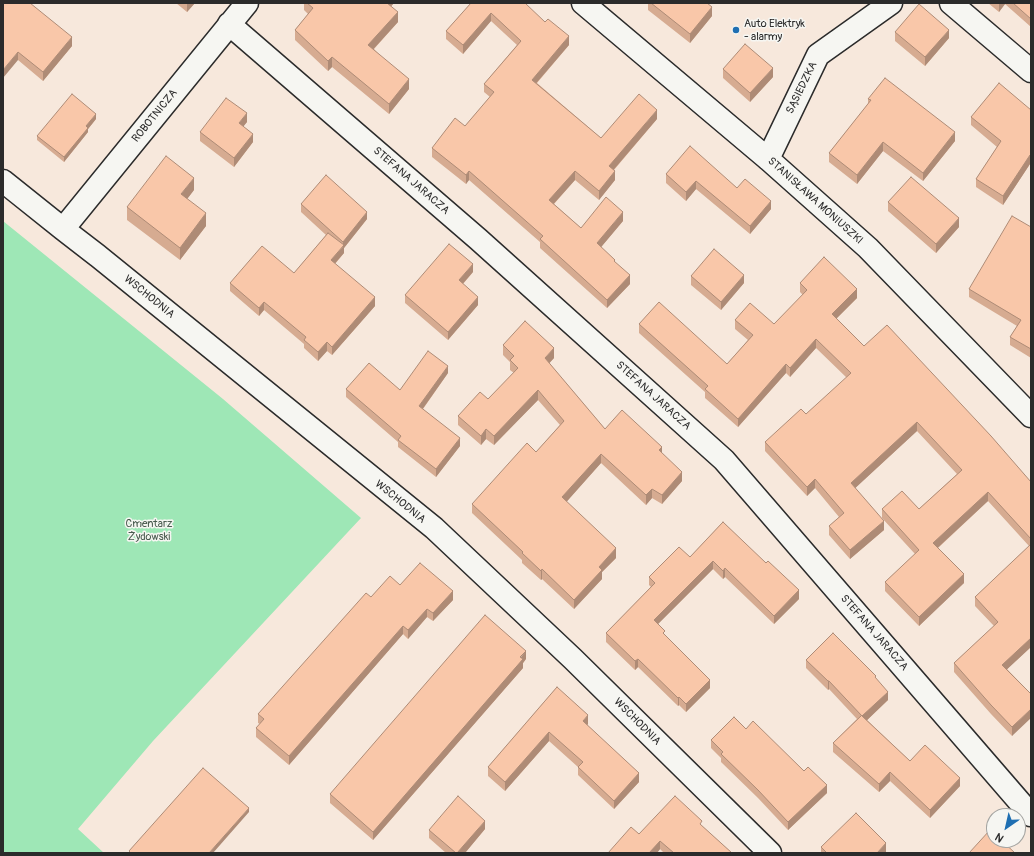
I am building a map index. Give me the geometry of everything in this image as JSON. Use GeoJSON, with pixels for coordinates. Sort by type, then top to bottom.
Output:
{"type":"FeatureCollection","features":[{"type":"Feature","properties":{"kind":"street","name":"ROBOTNICZA"},"geometry":{"type":"LineString","coordinates":[[63,230],[247,3]]}},
{"type":"Feature","properties":{"kind":"street","name":"STANISŁAWA MONIUSZKI"},"geometry":{"type":"LineString","coordinates":[[582,3],[768,159],[868,248],[1031,416]]}},
{"type":"Feature","properties":{"kind":"street","name":"SĄSIEDZKA"},"geometry":{"type":"LineString","coordinates":[[768,159],[818,55],[891,3]]}},
{"type":"Feature","properties":{"kind":"street"},"geometry":{"type":"LineString","coordinates":[[951,3],[1031,71]]}},
{"type":"Feature","properties":{"kind":"street","name":"STEFANA JARACZA"},"geometry":{"type":"LineString","coordinates":[[229,24],[478,239],[724,460],[1031,815]]}},
{"type":"Feature","properties":{"kind":"street","name":"WSCHODNIA"},"geometry":{"type":"LineString","coordinates":[[3,181],[434,528],[573,659],[770,853]]}},
{"type":"Feature","properties":{"kind":"green space","name":"Cmentarz Żydowski"},"geometry":{"type":"Polygon","coordinates":[[[3,221],[223,399],[361,518],[153,741],[78,829],[104,853],[3,853],[3,221]]]}},
{"type":"Feature","properties":{"kind":"building"},"geometry":{"type":"Polygon","coordinates":[[[3,3],[30,3],[72,37],[43,72],[18,52],[3,70],[3,3]]]}},
{"type":"Feature","properties":{"kind":"building"},"geometry":{"type":"Polygon","coordinates":[[[307,3],[387,3],[398,12],[368,45],[409,79],[389,104],[332,57],[328,61],[295,30],[313,8],[307,3]]]}},
{"type":"Feature","properties":{"kind":"building"},"geometry":{"type":"Polygon","coordinates":[[[471,3],[525,3],[545,22],[548,19],[569,36],[532,80],[601,138],[639,94],[657,110],[609,166],[615,171],[599,191],[575,171],[549,200],[581,228],[606,197],[623,212],[597,243],[630,275],[607,300],[540,239],[543,236],[469,171],[466,175],[432,148],[455,118],[465,126],[494,92],[484,84],[521,41],[491,13],[463,45],[446,31],[471,3]]]}},
{"type":"Feature","properties":{"kind":"building"},"geometry":{"type":"Polygon","coordinates":[[[651,3],[707,3],[712,7],[690,34],[651,3]]]}},
{"type":"Feature","properties":{"kind":"building"},"geometry":{"type":"Polygon","coordinates":[[[1013,3],[1031,3],[1031,19],[1013,3]]]}},
{"type":"Feature","properties":{"kind":"building"},"geometry":{"type":"Polygon","coordinates":[[[919,4],[949,30],[925,57],[895,32],[919,4]]]}},
{"type":"Feature","properties":{"kind":"building"},"geometry":{"type":"Polygon","coordinates":[[[745,44],[773,68],[750,93],[723,69],[745,44]]]}},
{"type":"Feature","properties":{"kind":"building"},"geometry":{"type":"Polygon","coordinates":[[[885,78],[955,132],[923,173],[883,142],[857,175],[829,153],[871,100],[868,99],[885,78]]]}},
{"type":"Feature","properties":{"kind":"building"},"geometry":{"type":"Polygon","coordinates":[[[999,83],[1031,110],[1031,156],[1030,155],[1003,196],[976,179],[1001,141],[971,117],[999,83]]]}},
{"type":"Feature","properties":{"kind":"building"},"geometry":{"type":"Polygon","coordinates":[[[72,94],[96,114],[86,126],[88,128],[64,157],[37,136],[72,94]]]}},
{"type":"Feature","properties":{"kind":"building"},"geometry":{"type":"Polygon","coordinates":[[[226,98],[247,113],[239,123],[253,134],[234,158],[200,132],[226,98]]]}},
{"type":"Feature","properties":{"kind":"building"},"geometry":{"type":"Polygon","coordinates":[[[690,146],[737,188],[745,179],[771,201],[750,226],[696,181],[686,192],[666,174],[690,146]]]}},
{"type":"Feature","properties":{"kind":"building"},"geometry":{"type":"Polygon","coordinates":[[[166,156],[194,178],[181,194],[206,213],[180,248],[127,207],[166,156]]]}},
{"type":"Feature","properties":{"kind":"building"},"geometry":{"type":"Polygon","coordinates":[[[326,175],[367,212],[343,242],[301,204],[326,175]]]}},
{"type":"Feature","properties":{"kind":"building"},"geometry":{"type":"Polygon","coordinates":[[[911,177],[959,218],[936,244],[888,202],[911,177]]]}},
{"type":"Feature","properties":{"kind":"building"},"geometry":{"type":"Polygon","coordinates":[[[1012,216],[1031,227],[1031,349],[1010,337],[1021,320],[969,289],[1012,216]]]}},
{"type":"Feature","properties":{"kind":"building"},"geometry":{"type":"Polygon","coordinates":[[[328,233],[344,245],[331,260],[375,297],[332,347],[327,342],[318,352],[304,340],[306,337],[264,302],[259,308],[230,283],[262,246],[294,273],[328,233]]]}},
{"type":"Feature","properties":{"kind":"building"},"geometry":{"type":"Polygon","coordinates":[[[449,244],[473,264],[459,280],[478,297],[448,332],[405,295],[449,244]]]}},
{"type":"Feature","properties":{"kind":"building"},"geometry":{"type":"Polygon","coordinates":[[[714,249],[744,275],[721,302],[691,276],[714,249]]]}},
{"type":"Feature","properties":{"kind":"building"},"geometry":{"type":"Polygon","coordinates":[[[824,257],[857,289],[832,314],[864,346],[887,325],[991,436],[1031,482],[1031,539],[988,492],[933,543],[964,574],[919,617],[885,582],[919,550],[882,509],[902,491],[919,509],[962,470],[917,422],[851,483],[884,521],[850,550],[829,526],[844,513],[815,479],[807,487],[765,442],[801,409],[806,414],[851,373],[816,339],[790,368],[786,364],[738,419],[705,389],[708,386],[639,324],[659,302],[727,364],[753,335],[735,320],[750,303],[774,324],[807,290],[800,283],[824,257]]]}},
{"type":"Feature","properties":{"kind":"building"},"geometry":{"type":"Polygon","coordinates":[[[525,321],[554,348],[545,358],[605,429],[622,410],[662,447],[659,450],[682,472],[662,495],[652,489],[646,495],[601,454],[562,497],[616,548],[599,567],[602,570],[574,600],[542,569],[541,571],[472,504],[527,443],[536,452],[564,421],[538,390],[494,436],[486,429],[481,436],[458,416],[480,392],[488,399],[518,368],[510,360],[514,356],[503,345],[525,321]]]}},
{"type":"Feature","properties":{"kind":"building"},"geometry":{"type":"Polygon","coordinates":[[[428,351],[448,366],[419,406],[460,438],[436,469],[398,440],[401,436],[346,389],[369,363],[400,390],[428,351]]]}},
{"type":"Feature","properties":{"kind":"building"},"geometry":{"type":"Polygon","coordinates":[[[723,522],[766,563],[768,561],[799,590],[774,616],[725,568],[723,571],[713,561],[654,620],[665,631],[663,633],[710,680],[686,704],[638,659],[635,661],[606,633],[655,583],[649,577],[679,547],[690,557],[723,522]]]}},
{"type":"Feature","properties":{"kind":"building"},"geometry":{"type":"Polygon","coordinates":[[[1031,544],[1031,638],[1002,665],[1031,694],[1031,709],[1012,727],[954,663],[998,622],[975,597],[1031,544]]]}},
{"type":"Feature","properties":{"kind":"building"},"geometry":{"type":"Polygon","coordinates":[[[420,563],[453,591],[433,613],[427,609],[408,630],[403,626],[289,756],[256,728],[264,719],[258,714],[366,593],[371,597],[390,576],[400,585],[420,563]]]}},
{"type":"Feature","properties":{"kind":"building"},"geometry":{"type":"Polygon","coordinates":[[[485,615],[526,651],[520,657],[523,659],[373,832],[330,794],[485,615]]]}},
{"type":"Feature","properties":{"kind":"building"},"geometry":{"type":"Polygon","coordinates":[[[833,633],[876,676],[875,677],[888,692],[862,716],[910,761],[925,745],[960,778],[930,810],[890,772],[879,784],[833,743],[862,715],[806,660],[833,633]]]}},
{"type":"Feature","properties":{"kind":"building"},"geometry":{"type":"Polygon","coordinates":[[[557,687],[588,715],[583,721],[639,773],[614,801],[578,767],[583,762],[549,732],[505,782],[488,767],[557,687]]]}},
{"type":"Feature","properties":{"kind":"building"},"geometry":{"type":"Polygon","coordinates":[[[734,717],[746,729],[753,721],[804,771],[808,767],[827,785],[788,822],[721,754],[723,752],[711,740],[734,717]]]}},
{"type":"Feature","properties":{"kind":"building"},"geometry":{"type":"Polygon","coordinates":[[[203,768],[249,808],[209,853],[131,853],[129,851],[203,768]]]}},
{"type":"Feature","properties":{"kind":"building"},"geometry":{"type":"Polygon","coordinates":[[[458,796],[485,821],[456,853],[429,830],[458,796]]]}},
{"type":"Feature","properties":{"kind":"building"},"geometry":{"type":"Polygon","coordinates":[[[675,796],[702,821],[700,824],[732,853],[674,853],[660,841],[649,853],[608,853],[631,827],[639,834],[675,796]]]}},
{"type":"Feature","properties":{"kind":"building"},"geometry":{"type":"Polygon","coordinates":[[[856,813],[886,843],[877,853],[827,853],[821,847],[856,813]]]}},
{"type":"Feature","properties":{"kind":"building"},"geometry":{"type":"Polygon","coordinates":[[[986,834],[986,848],[1010,848],[1015,853],[969,853],[986,834]]]}},
{"type":"Feature","properties":{"kind":"place","name":"Auto Elektryk - alarmy"},"geometry":{"type":"Point","coordinates":[736,30]}}]}
